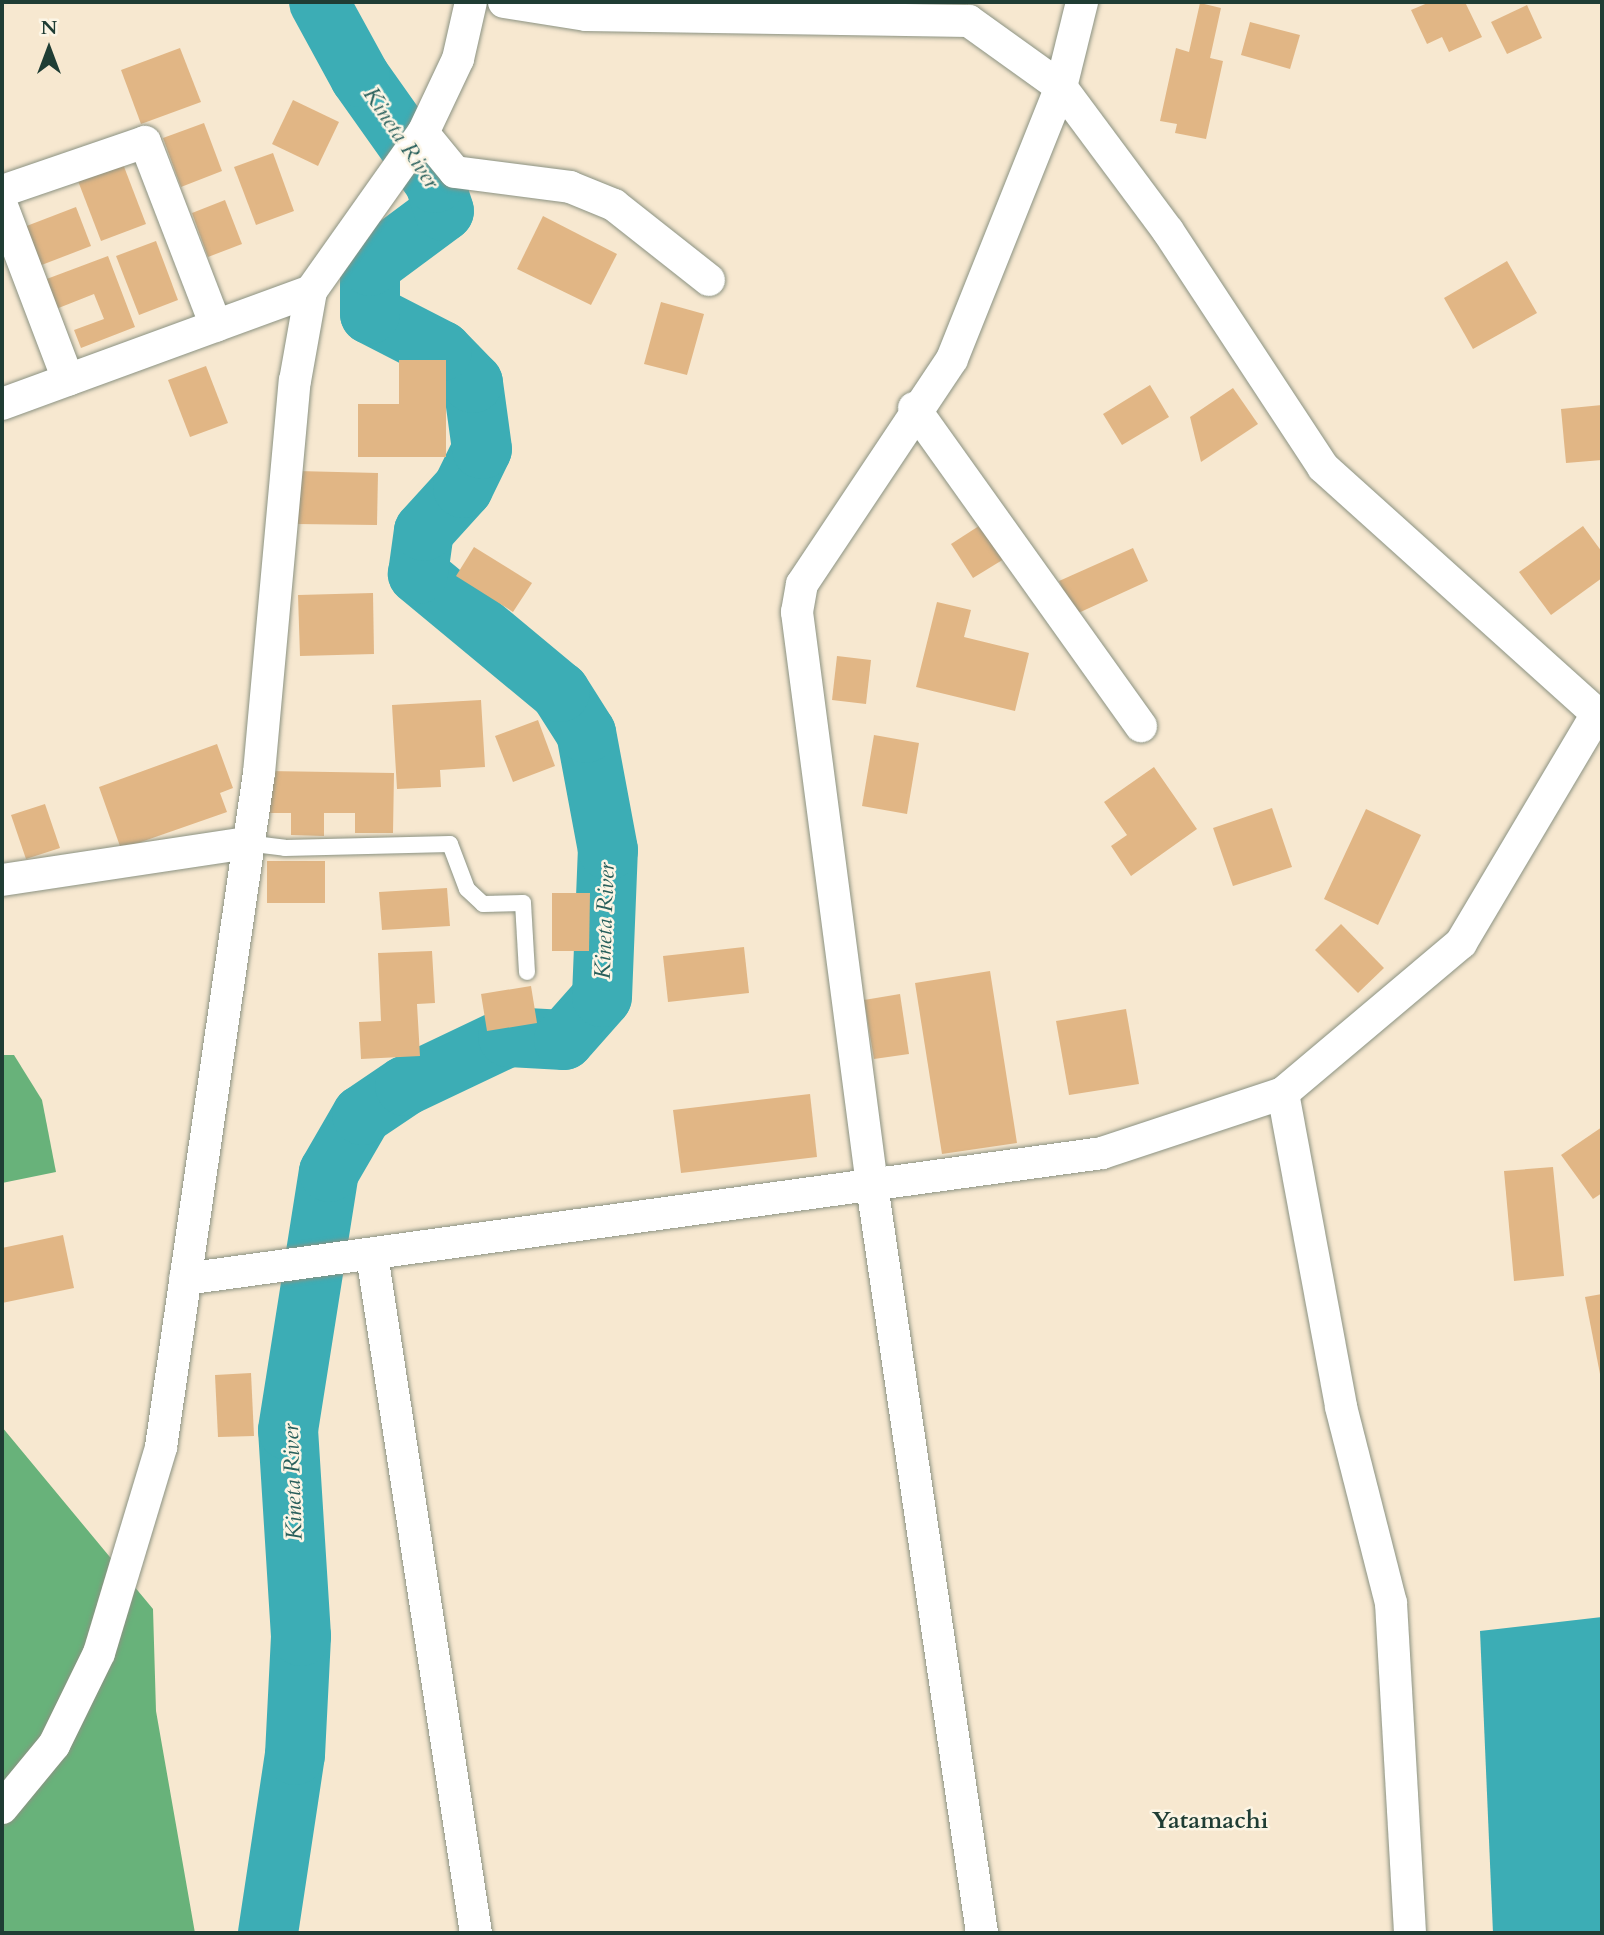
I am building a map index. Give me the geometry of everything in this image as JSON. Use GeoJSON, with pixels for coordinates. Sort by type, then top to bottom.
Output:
{"type":"FeatureCollection","features":[{"type":"Feature","properties":{"kind":"street"},"geometry":{"type":"LineString","coordinates":[[2,1808],[54,1745],[99,1653],[161,1447],[246,843],[259,773],[295,382],[311,291],[423,133],[458,59],[471,2]]}},
{"type":"Feature","properties":{"kind":"street"},"geometry":{"type":"LineString","coordinates":[[185,1279],[1102,1153],[1283,1093],[1461,943],[1600,716],[1323,467],[1168,231],[1061,87],[969,21],[586,15],[504,2]]}},
{"type":"Feature","properties":{"kind":"street"},"geometry":{"type":"LineString","coordinates":[[982,1933],[872,1185],[797,612],[802,584],[914,408],[952,359],[1061,87],[1083,2]]}},
{"type":"Feature","properties":{"kind":"street"},"geometry":{"type":"LineString","coordinates":[[423,133],[455,172],[570,187],[614,205],[709,280]]}},
{"type":"Feature","properties":{"kind":"street"},"geometry":{"type":"LineString","coordinates":[[2,191],[145,142],[216,326]]}},
{"type":"Feature","properties":{"kind":"street"},"geometry":{"type":"LineString","coordinates":[[2,206],[68,380]]}},
{"type":"Feature","properties":{"kind":"street"},"geometry":{"type":"LineString","coordinates":[[2,404],[311,291]]}},
{"type":"Feature","properties":{"kind":"street"},"geometry":{"type":"LineString","coordinates":[[914,408],[1141,726]]}},
{"type":"Feature","properties":{"kind":"street"},"geometry":{"type":"LineString","coordinates":[[2,880],[246,843]]}},
{"type":"Feature","properties":{"kind":"street"},"geometry":{"type":"LineString","coordinates":[[1283,1093],[1340,1407],[1391,1603],[1410,1933]]}},
{"type":"Feature","properties":{"kind":"street"},"geometry":{"type":"LineString","coordinates":[[372,1255],[477,1933]]}},
{"type":"Feature","properties":{"kind":"lane"},"geometry":{"type":"LineString","coordinates":[[246,843],[285,848],[450,844],[467,889],[483,904],[523,903],[527,972]]}},
{"type":"Feature","properties":{"kind":"green space"},"geometry":{"type":"Polygon","coordinates":[[[2,1055],[14,1055],[42,1100],[56,1172],[2,1183],[2,1055]]]}},
{"type":"Feature","properties":{"kind":"green space"},"geometry":{"type":"Polygon","coordinates":[[[2,1427],[153,1609],[156,1711],[195,1933],[2,1933],[2,1427]]]}},
{"type":"Feature","properties":{"kind":"water"},"geometry":{"type":"Polygon","coordinates":[[[1602,1617],[1602,1933],[1493,1933],[1480,1631],[1602,1617]]]}},
{"type":"Feature","properties":{"kind":"building"},"geometry":{"type":"Polygon","coordinates":[[[1430,2],[1465,2],[1482,37],[1449,52],[1442,37],[1427,44],[1411,10],[1430,2]]]}},
{"type":"Feature","properties":{"kind":"building"},"geometry":{"type":"Polygon","coordinates":[[[1200,3],[1221,8],[1210,58],[1223,61],[1206,139],[1175,133],[1177,124],[1160,121],[1176,48],[1189,52],[1200,3]]]}},
{"type":"Feature","properties":{"kind":"building"},"geometry":{"type":"Polygon","coordinates":[[[1527,5],[1542,38],[1507,54],[1491,22],[1527,5]]]}},
{"type":"Feature","properties":{"kind":"building"},"geometry":{"type":"Polygon","coordinates":[[[1250,22],[1300,35],[1290,69],[1241,55],[1250,22]]]}},
{"type":"Feature","properties":{"kind":"building"},"geometry":{"type":"Polygon","coordinates":[[[180,48],[201,102],[141,124],[121,70],[180,48]]]}},
{"type":"Feature","properties":{"kind":"building"},"geometry":{"type":"Polygon","coordinates":[[[293,100],[339,122],[318,166],[272,144],[293,100]]]}},
{"type":"Feature","properties":{"kind":"building"},"geometry":{"type":"Polygon","coordinates":[[[204,123],[222,171],[181,187],[163,138],[204,123]]]}},
{"type":"Feature","properties":{"kind":"building"},"geometry":{"type":"Polygon","coordinates":[[[273,153],[294,211],[256,225],[234,167],[273,153]]]}},
{"type":"Feature","properties":{"kind":"building"},"geometry":{"type":"Polygon","coordinates":[[[123,164],[146,224],[101,241],[78,181],[123,164]]]}},
{"type":"Feature","properties":{"kind":"building"},"geometry":{"type":"Polygon","coordinates":[[[225,200],[242,244],[208,257],[192,213],[225,200]]]}},
{"type":"Feature","properties":{"kind":"building"},"geometry":{"type":"Polygon","coordinates":[[[76,207],[91,246],[39,266],[24,227],[76,207]]]}},
{"type":"Feature","properties":{"kind":"building"},"geometry":{"type":"Polygon","coordinates":[[[543,216],[617,254],[591,305],[517,269],[543,216]]]}},
{"type":"Feature","properties":{"kind":"building"},"geometry":{"type":"Polygon","coordinates":[[[156,241],[178,300],[139,315],[116,256],[156,241]]]}},
{"type":"Feature","properties":{"kind":"building"},"geometry":{"type":"Polygon","coordinates":[[[108,256],[135,327],[81,348],[74,330],[104,319],[94,294],[56,309],[44,280],[108,256]]]}},
{"type":"Feature","properties":{"kind":"building"},"geometry":{"type":"Polygon","coordinates":[[[1507,261],[1537,313],[1473,349],[1444,298],[1507,261]]]}},
{"type":"Feature","properties":{"kind":"building"},"geometry":{"type":"Polygon","coordinates":[[[661,302],[704,314],[687,375],[644,364],[661,302]]]}},
{"type":"Feature","properties":{"kind":"building"},"geometry":{"type":"Polygon","coordinates":[[[399,360],[446,360],[446,457],[358,457],[358,404],[399,404],[399,360]]]}},
{"type":"Feature","properties":{"kind":"building"},"geometry":{"type":"Polygon","coordinates":[[[206,366],[228,423],[190,437],[168,380],[206,366]]]}},
{"type":"Feature","properties":{"kind":"building"},"geometry":{"type":"Polygon","coordinates":[[[1150,385],[1169,417],[1122,445],[1103,414],[1150,385]]]}},
{"type":"Feature","properties":{"kind":"building"},"geometry":{"type":"Polygon","coordinates":[[[1233,388],[1258,424],[1201,462],[1190,417],[1233,388]]]}},
{"type":"Feature","properties":{"kind":"building"},"geometry":{"type":"Polygon","coordinates":[[[1602,405],[1602,460],[1566,463],[1561,409],[1602,405]]]}},
{"type":"Feature","properties":{"kind":"building"},"geometry":{"type":"Polygon","coordinates":[[[297,471],[378,473],[377,525],[296,524],[297,471]]]}},
{"type":"Feature","properties":{"kind":"building"},"geometry":{"type":"Polygon","coordinates":[[[982,524],[1004,559],[973,578],[951,544],[982,524]]]}},
{"type":"Feature","properties":{"kind":"building"},"geometry":{"type":"Polygon","coordinates":[[[1583,526],[1602,552],[1602,578],[1551,615],[1519,572],[1583,526]]]}},
{"type":"Feature","properties":{"kind":"building"},"geometry":{"type":"Polygon","coordinates":[[[474,547],[532,583],[513,612],[456,576],[474,547]]]}},
{"type":"Feature","properties":{"kind":"building"},"geometry":{"type":"Polygon","coordinates":[[[1133,548],[1148,581],[1074,615],[1059,581],[1133,548]]]}},
{"type":"Feature","properties":{"kind":"building"},"geometry":{"type":"Polygon","coordinates":[[[373,593],[374,654],[300,656],[298,595],[373,593]]]}},
{"type":"Feature","properties":{"kind":"building"},"geometry":{"type":"Polygon","coordinates":[[[937,602],[971,610],[964,637],[1029,653],[1015,711],[916,687],[937,602]]]}},
{"type":"Feature","properties":{"kind":"building"},"geometry":{"type":"Polygon","coordinates":[[[837,656],[871,660],[866,704],[832,700],[837,656]]]}},
{"type":"Feature","properties":{"kind":"building"},"geometry":{"type":"Polygon","coordinates":[[[481,700],[485,767],[440,770],[441,787],[397,789],[392,705],[481,700]]]}},
{"type":"Feature","properties":{"kind":"building"},"geometry":{"type":"Polygon","coordinates":[[[538,720],[555,766],[513,782],[495,736],[538,720]]]}},
{"type":"Feature","properties":{"kind":"building"},"geometry":{"type":"Polygon","coordinates":[[[874,735],[919,743],[907,814],[862,806],[874,735]]]}},
{"type":"Feature","properties":{"kind":"building"},"geometry":{"type":"Polygon","coordinates":[[[217,744],[233,788],[220,793],[227,812],[121,849],[99,787],[217,744]]]}},
{"type":"Feature","properties":{"kind":"building"},"geometry":{"type":"Polygon","coordinates":[[[1154,767],[1197,829],[1131,876],[1111,846],[1127,835],[1104,802],[1154,767]]]}},
{"type":"Feature","properties":{"kind":"building"},"geometry":{"type":"Polygon","coordinates":[[[267,771],[394,773],[393,833],[355,833],[355,813],[324,813],[324,836],[291,835],[291,813],[266,813],[267,771]]]}},
{"type":"Feature","properties":{"kind":"building"},"geometry":{"type":"Polygon","coordinates":[[[45,804],[60,848],[26,859],[11,815],[45,804]]]}},
{"type":"Feature","properties":{"kind":"building"},"geometry":{"type":"Polygon","coordinates":[[[1272,808],[1292,867],[1233,886],[1213,828],[1272,808]]]}},
{"type":"Feature","properties":{"kind":"building"},"geometry":{"type":"Polygon","coordinates":[[[1366,809],[1421,835],[1378,925],[1324,899],[1366,809]]]}},
{"type":"Feature","properties":{"kind":"building"},"geometry":{"type":"Polygon","coordinates":[[[267,861],[325,861],[325,903],[267,903],[267,861]]]}},
{"type":"Feature","properties":{"kind":"building"},"geometry":{"type":"Polygon","coordinates":[[[447,888],[450,926],[382,930],[379,892],[447,888]]]}},
{"type":"Feature","properties":{"kind":"building"},"geometry":{"type":"Polygon","coordinates":[[[552,893],[590,893],[589,951],[552,951],[552,893]]]}},
{"type":"Feature","properties":{"kind":"building"},"geometry":{"type":"Polygon","coordinates":[[[1341,924],[1384,968],[1358,993],[1315,950],[1341,924]]]}},
{"type":"Feature","properties":{"kind":"building"},"geometry":{"type":"Polygon","coordinates":[[[744,947],[749,993],[668,1002],[663,956],[744,947]]]}},
{"type":"Feature","properties":{"kind":"building"},"geometry":{"type":"Polygon","coordinates":[[[432,951],[435,1003],[417,1004],[420,1056],[361,1059],[359,1022],[381,1021],[378,953],[432,951]]]}},
{"type":"Feature","properties":{"kind":"building"},"geometry":{"type":"Polygon","coordinates":[[[990,971],[1017,1143],[942,1154],[915,983],[990,971]]]}},
{"type":"Feature","properties":{"kind":"building"},"geometry":{"type":"Polygon","coordinates":[[[531,986],[537,1023],[487,1031],[481,994],[531,986]]]}},
{"type":"Feature","properties":{"kind":"building"},"geometry":{"type":"Polygon","coordinates":[[[900,994],[909,1054],[874,1059],[864,1000],[900,994]]]}},
{"type":"Feature","properties":{"kind":"building"},"geometry":{"type":"Polygon","coordinates":[[[1126,1009],[1139,1084],[1069,1095],[1056,1021],[1126,1009]]]}},
{"type":"Feature","properties":{"kind":"building"},"geometry":{"type":"Polygon","coordinates":[[[810,1094],[817,1157],[681,1173],[673,1110],[810,1094]]]}},
{"type":"Feature","properties":{"kind":"building"},"geometry":{"type":"Polygon","coordinates":[[[1602,1127],[1602,1193],[1593,1199],[1561,1155],[1602,1127]]]}},
{"type":"Feature","properties":{"kind":"building"},"geometry":{"type":"Polygon","coordinates":[[[1553,1167],[1564,1276],[1514,1281],[1504,1171],[1553,1167]]]}},
{"type":"Feature","properties":{"kind":"building"},"geometry":{"type":"Polygon","coordinates":[[[63,1235],[74,1288],[2,1303],[2,1248],[63,1235]]]}},
{"type":"Feature","properties":{"kind":"building"},"geometry":{"type":"Polygon","coordinates":[[[1602,1294],[1602,1378],[1601,1379],[1585,1297],[1602,1294]]]}},
{"type":"Feature","properties":{"kind":"building"},"geometry":{"type":"Polygon","coordinates":[[[251,1373],[254,1436],[218,1437],[215,1375],[251,1373]]]}},
{"type":"Feature","properties":{"kind":"waterway","name":"Kineta River"},"geometry":{"type":"LineString","coordinates":[[268,1933],[295,1755],[301,1636],[288,1430],[329,1172],[362,1115],[405,1086],[508,1037],[564,1040],[602,997],[608,850],[586,733],[560,692],[418,574],[424,531],[463,488],[482,449],[473,383],[442,351],[370,314],[370,266],[444,211],[435,183],[360,77],[319,2]]}},
{"type":"Feature","properties":{"kind":"district","name":"Yatamachi"},"geometry":{"type":"Point","coordinates":[1210,1821]}}]}
